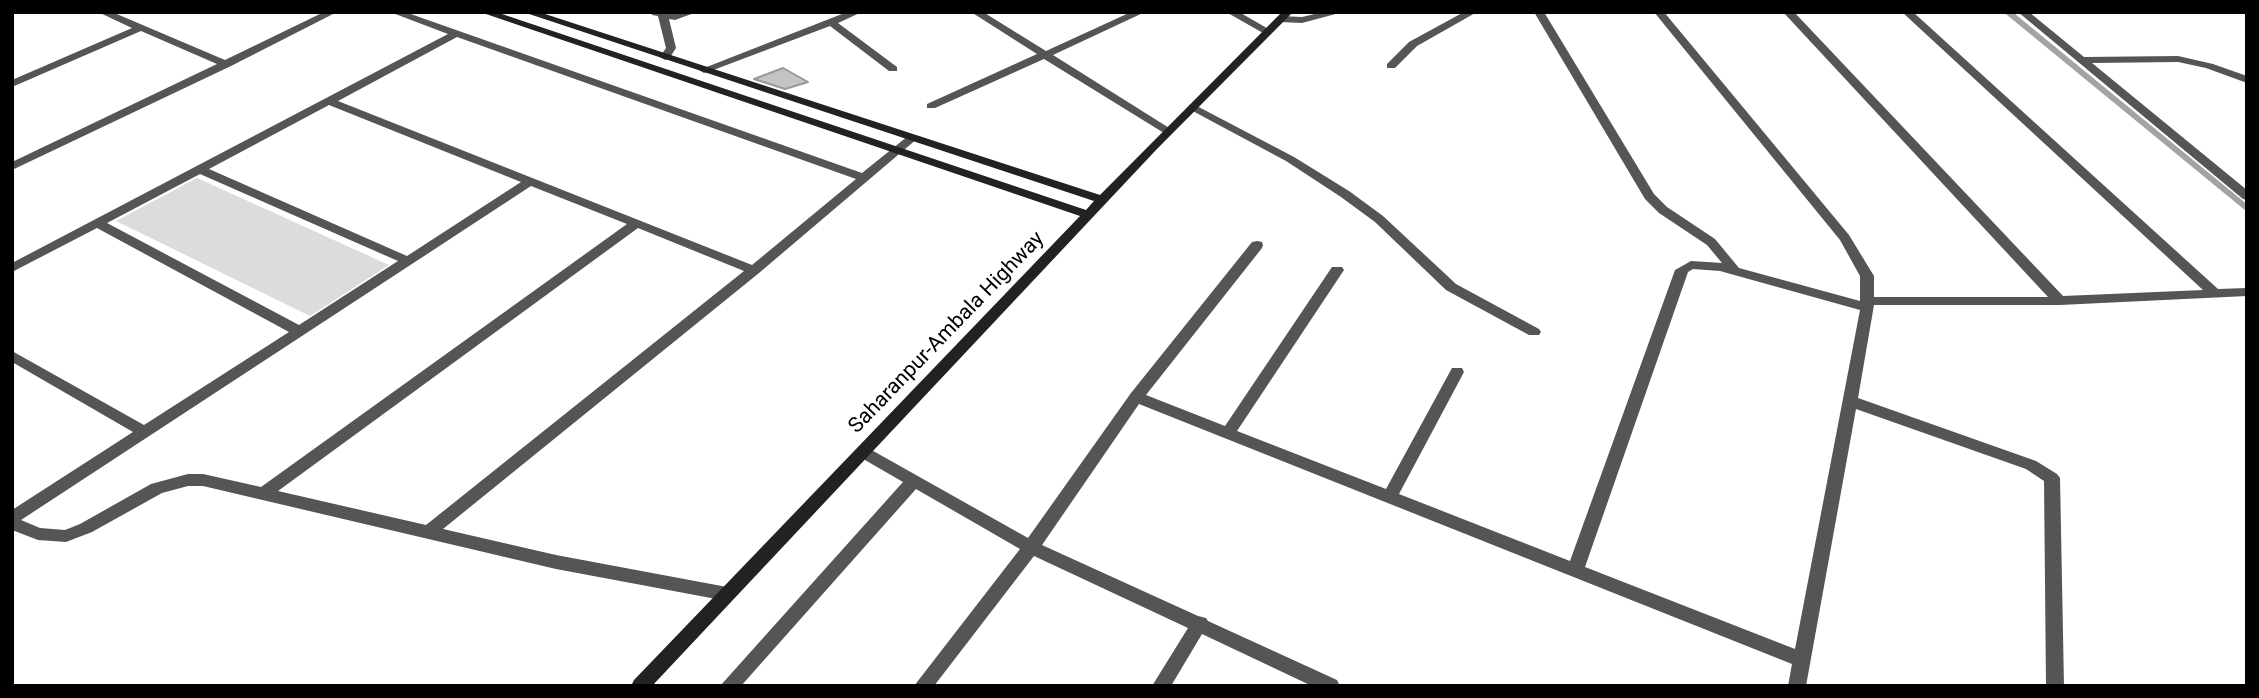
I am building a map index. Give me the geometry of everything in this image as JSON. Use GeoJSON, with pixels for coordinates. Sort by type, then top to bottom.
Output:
{"type":"FeatureCollection","features":[{"type":"Feature","properties":{"kind":"street"},"geometry":{"type":"LineString","coordinates":[[103,12],[227,64]]}},
{"type":"Feature","properties":{"kind":"street"},"geometry":{"type":"LineString","coordinates":[[12,167],[332,12]]}},
{"type":"Feature","properties":{"kind":"street"},"geometry":{"type":"LineString","coordinates":[[395,12],[864,178]]}},
{"type":"Feature","properties":{"kind":"street"},"geometry":{"type":"LineString","coordinates":[[485,12],[1089,215]]}},
{"type":"Feature","properties":{"kind":"street"},"geometry":{"type":"LineString","coordinates":[[528,12],[1103,200]]}},
{"type":"Feature","properties":{"kind":"street"},"geometry":{"type":"LineString","coordinates":[[659,14],[675,17],[692,12]]}},
{"type":"Feature","properties":{"kind":"street"},"geometry":{"type":"LineString","coordinates":[[704,70],[857,12]]}},
{"type":"Feature","properties":{"kind":"street"},"geometry":{"type":"LineString","coordinates":[[976,12],[1168,131]]}},
{"type":"Feature","properties":{"kind":"street"},"geometry":{"type":"LineString","coordinates":[[931,106],[1140,12]]}},
{"type":"Feature","properties":{"kind":"street"},"geometry":{"type":"LineString","coordinates":[[1231,12],[1267,31]]}},
{"type":"Feature","properties":{"kind":"street"},"geometry":{"type":"LineString","coordinates":[[1284,16],[1302,20],[1338,12]]}},
{"type":"Feature","properties":{"kind":"street"},"geometry":{"type":"LineString","coordinates":[[1391,66],[1413,44],[1472,12]]}},
{"type":"Feature","properties":{"kind":"street"},"geometry":{"type":"LineString","coordinates":[[1539,12],[1649,196],[1663,210],[1711,242],[1734,270]]}},
{"type":"Feature","properties":{"kind":"street"},"geometry":{"type":"LineString","coordinates":[[1659,12],[1845,238],[1867,275],[1867,304],[1797,686]]}},
{"type":"Feature","properties":{"kind":"street"},"geometry":{"type":"LineString","coordinates":[[1788,12],[2060,301]]}},
{"type":"Feature","properties":{"kind":"street"},"geometry":{"type":"LineString","coordinates":[[1907,12],[2214,293]]}},
{"type":"Feature","properties":{"kind":"street"},"geometry":{"type":"LineString","coordinates":[[2023,12],[2247,196]]}},
{"type":"Feature","properties":{"kind":"street"},"geometry":{"type":"LineString","coordinates":[[659,14],[671,48],[665,57]]}},
{"type":"Feature","properties":{"kind":"street","name":"Saharanpur-Ambala Highway"},"geometry":{"type":"LineString","coordinates":[[640,686],[1168,131],[1284,16]]}},
{"type":"Feature","properties":{"kind":"street"},"geometry":{"type":"LineString","coordinates":[[831,22],[893,69]]}},
{"type":"Feature","properties":{"kind":"street"},"geometry":{"type":"LineString","coordinates":[[12,83],[140,27]]}},
{"type":"Feature","properties":{"kind":"street"},"geometry":{"type":"LineString","coordinates":[[12,268],[456,34]]}},
{"type":"Feature","properties":{"kind":"street"},"geometry":{"type":"LineString","coordinates":[[2081,60],[2178,59],[2247,79]]}},
{"type":"Feature","properties":{"kind":"street"},"geometry":{"type":"LineString","coordinates":[[328,101],[754,270]]}},
{"type":"Feature","properties":{"kind":"street"},"geometry":{"type":"LineString","coordinates":[[1193,107],[1290,159],[1345,194],[1379,219],[1451,287],[1534,332]]}},
{"type":"Feature","properties":{"kind":"street"},"geometry":{"type":"LineString","coordinates":[[429,532],[754,270],[912,138]]}},
{"type":"Feature","properties":{"kind":"street"},"geometry":{"type":"LineString","coordinates":[[200,169],[408,261]]}},
{"type":"Feature","properties":{"kind":"street"},"geometry":{"type":"LineString","coordinates":[[12,518],[531,181]]}},
{"type":"Feature","properties":{"kind":"street"},"geometry":{"type":"LineString","coordinates":[[97,223],[298,331]]}},
{"type":"Feature","properties":{"kind":"street"},"geometry":{"type":"LineString","coordinates":[[265,493],[637,223]]}},
{"type":"Feature","properties":{"kind":"street"},"geometry":{"type":"LineString","coordinates":[[923,686],[1031,547],[1136,397],[1256,245]]}},
{"type":"Feature","properties":{"kind":"street"},"geometry":{"type":"LineString","coordinates":[[1575,571],[1682,270],[1691,265],[1703,264],[1734,270],[1867,304],[2060,301],[2247,292]]}},
{"type":"Feature","properties":{"kind":"street"},"geometry":{"type":"LineString","coordinates":[[1228,433],[1337,270]]}},
{"type":"Feature","properties":{"kind":"street"},"geometry":{"type":"LineString","coordinates":[[12,356],[146,433]]}},
{"type":"Feature","properties":{"kind":"street"},"geometry":{"type":"LineString","coordinates":[[1390,498],[1457,372]]}},
{"type":"Feature","properties":{"kind":"street"},"geometry":{"type":"LineString","coordinates":[[1136,397],[1801,660]]}},
{"type":"Feature","properties":{"kind":"street"},"geometry":{"type":"LineString","coordinates":[[1850,401],[2031,466],[2052,478],[2055,686]]}},
{"type":"Feature","properties":{"kind":"street"},"geometry":{"type":"LineString","coordinates":[[863,452],[1031,547],[1331,686]]}},
{"type":"Feature","properties":{"kind":"street"},"geometry":{"type":"LineString","coordinates":[[12,523],[38,534],[66,536],[86,528],[157,488],[188,480],[265,493],[556,562],[727,594]]}},
{"type":"Feature","properties":{"kind":"street"},"geometry":{"type":"LineString","coordinates":[[729,686],[914,481]]}},
{"type":"Feature","properties":{"kind":"street"},"geometry":{"type":"LineString","coordinates":[[1161,686],[1200,623]]}},
{"type":"Feature","properties":{"kind":"shaded area"},"geometry":{"type":"Polygon","coordinates":[[[197,178],[389,265],[310,316],[116,221],[197,178]]]}},
{"type":"Feature","properties":{"kind":"building"},"geometry":{"type":"Polygon","coordinates":[[[783,68],[808,82],[785,89],[754,79],[783,68]]]}},
{"type":"Feature","properties":{"kind":"waterway"},"geometry":{"type":"LineString","coordinates":[[2008,12],[2247,208]]}}]}
